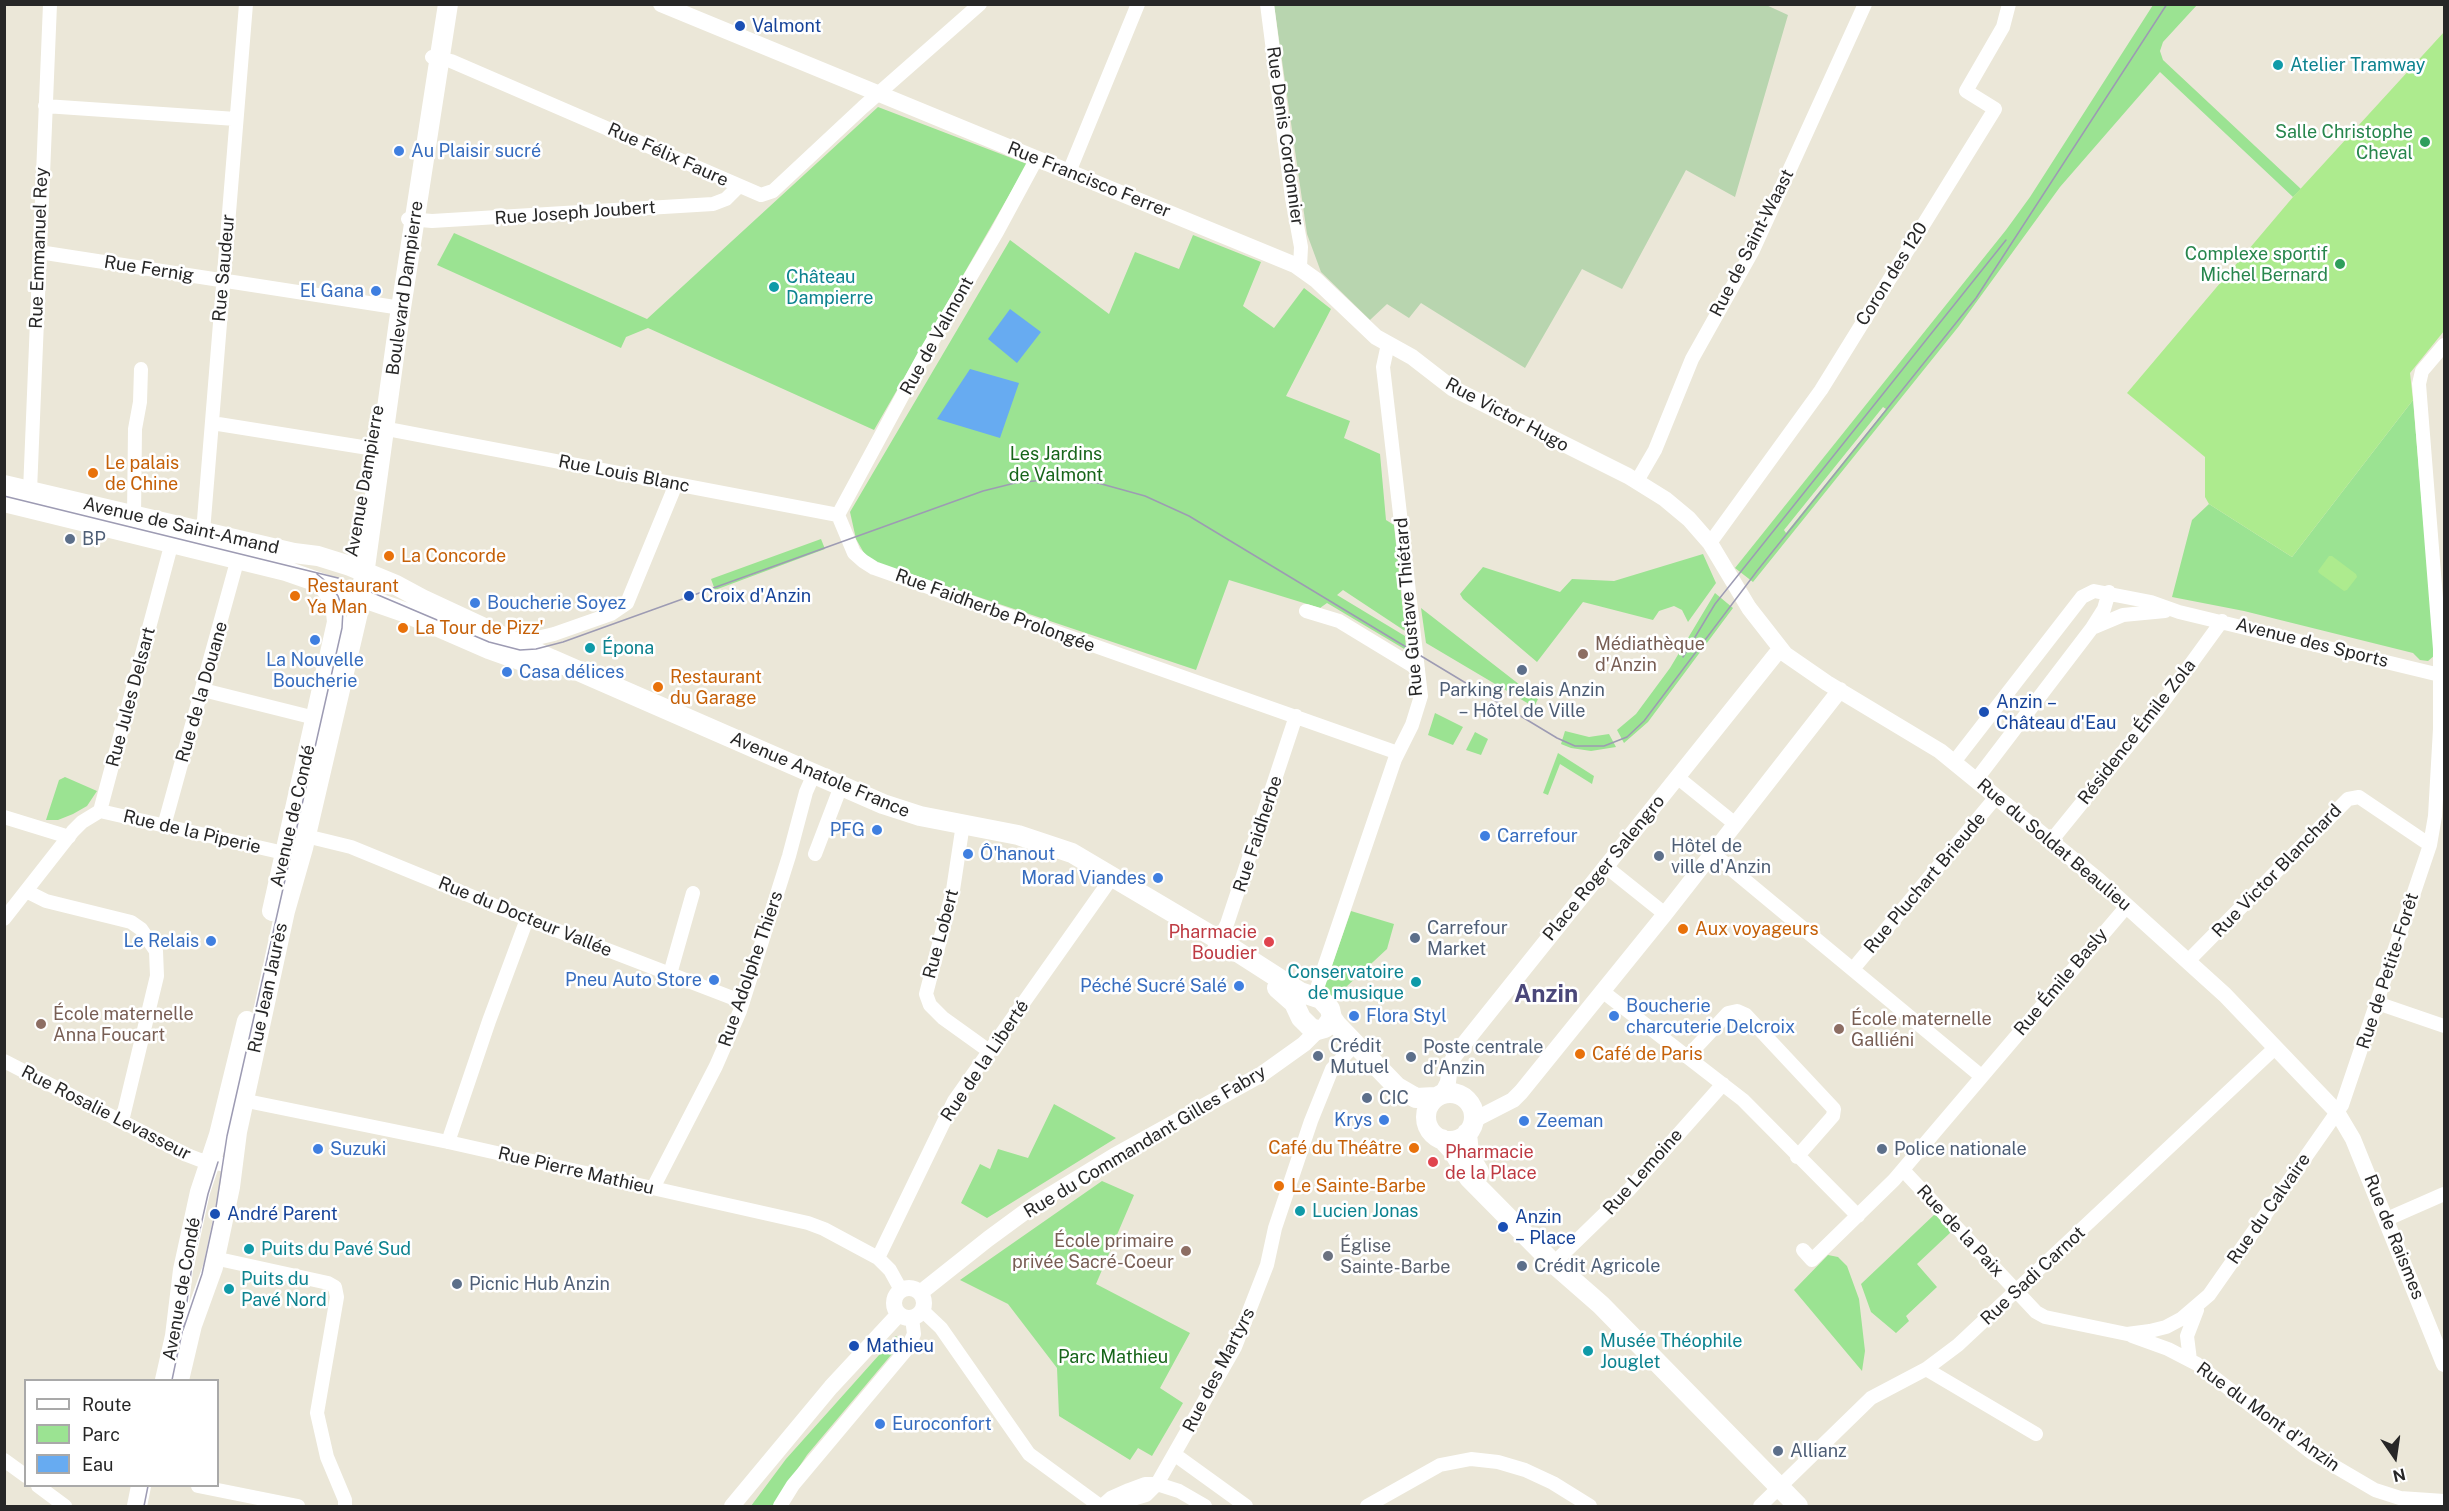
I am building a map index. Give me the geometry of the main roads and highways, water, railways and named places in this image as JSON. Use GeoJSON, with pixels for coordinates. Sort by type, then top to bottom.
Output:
{"type":"FeatureCollection","features":[{"type":"Feature","properties":{"kind":"main road"},"geometry":{"type":"LineString","coordinates":[[435,57],[439,4]]}},
{"type":"Feature","properties":{"kind":"main road","name":"Boulevard Dampierre"},"geometry":{"type":"LineString","coordinates":[[376,450],[435,57],[448,4]]}},
{"type":"Feature","properties":{"kind":"main road","name":"Avenue Dampierre"},"geometry":{"type":"LineString","coordinates":[[353,593],[376,450]]}},
{"type":"Feature","properties":{"kind":"main road","name":"Avenue de Saint-Amand"},"geometry":{"type":"LineString","coordinates":[[4,485],[203,532],[318,556],[357,569]]}},
{"type":"Feature","properties":{"kind":"main road","name":"Avenue de Saint-Amand"},"geometry":{"type":"LineString","coordinates":[[4,502],[238,558],[353,593]]}},
{"type":"Feature","properties":{"kind":"main road","name":"Avenue Anatole France"},"geometry":{"type":"LineString","coordinates":[[357,569],[905,822],[962,829],[1023,846],[1049,854],[1110,880],[1217,945],[1282,992],[1306,1005],[1311,1028],[1324,1026],[1405,1094],[1420,1099],[1438,1095]]}},
{"type":"Feature","properties":{"kind":"main road"},"geometry":{"type":"LineString","coordinates":[[315,581],[328,592],[337,610]]}},
{"type":"Feature","properties":{"kind":"main road","name":"Avenue Anatole France"},"geometry":{"type":"LineString","coordinates":[[353,593],[489,649],[554,672],[812,778]]}},
{"type":"Feature","properties":{"kind":"main road","name":"Avenue de Condé"},"geometry":{"type":"LineString","coordinates":[[165,1379],[177,1325],[184,1262],[200,1192],[219,1135],[236,1099],[245,1031],[334,638],[337,610],[353,593]]}},
{"type":"Feature","properties":{"kind":"main road","name":"Rue Jean Jaurès"},"geometry":{"type":"LineString","coordinates":[[179,1379],[192,1325],[214,1258],[228,1198],[237,1132],[236,1099],[306,836],[356,620],[353,593]]}},
{"type":"Feature","properties":{"kind":"main road"},"geometry":{"type":"LineString","coordinates":[[356,620],[369,610],[385,606]]}},
{"type":"Feature","properties":{"kind":"main road","name":"Avenue Anatole France"},"geometry":{"type":"LineString","coordinates":[[1306,1005],[1321,999],[1329,1008],[1324,1026]]}},
{"type":"Feature","properties":{"kind":"main road","name":"Avenue Anatole France"},"geometry":{"type":"LineString","coordinates":[[1324,1026],[1396,1100],[1420,1114],[1426,1122]]}},
{"type":"Feature","properties":{"kind":"main road"},"geometry":{"type":"LineString","coordinates":[[1601,1305],[1561,1256],[1476,1169],[1469,1155],[1472,1108],[1466,1098],[1454,1093],[1438,1095],[1427,1108],[1426,1122],[1433,1134],[1442,1139],[1453,1151],[1469,1178],[1553,1263],[1601,1305],[1798,1506]]}},
{"type":"Feature","properties":{"kind":"main road"},"geometry":{"type":"LineString","coordinates":[[1442,1139],[1455,1140],[1470,1127]]}},
{"type":"Feature","properties":{"kind":"main road"},"geometry":{"type":"LineString","coordinates":[[137,1506],[141,1487]]}},
{"type":"Feature","properties":{"kind":"main road"},"geometry":{"type":"LineString","coordinates":[[150,1506],[155,1487]]}},
{"type":"Feature","properties":{"kind":"water"},"geometry":{"type":"Polygon","coordinates":[[[1010,309],[1041,332],[1017,363],[988,339],[1010,309]]]}},
{"type":"Feature","properties":{"kind":"water"},"geometry":{"type":"Polygon","coordinates":[[[970,369],[1019,383],[1000,438],[937,419],[970,369]]]}},
{"type":"Feature","properties":{"kind":"tram line"},"geometry":{"type":"LineString","coordinates":[[4,496],[338,578],[489,642],[520,650],[536,649],[563,642],[983,491],[1015,483],[1044,480],[1098,483],[1145,496],[1189,516],[1557,738],[1575,746],[1604,746],[1627,737],[1644,721],[1757,571],[1976,298],[2167,4]]}},
{"type":"Feature","properties":{"kind":"tram line"},"geometry":{"type":"LineString","coordinates":[[1683,657],[1715,604],[2006,240]]}},
{"type":"Feature","properties":{"kind":"tram line"},"geometry":{"type":"LineString","coordinates":[[183,1330],[202,1274],[215,1214],[227,1136],[342,628],[343,610],[338,596],[317,574]]}},
{"type":"Feature","properties":{"kind":"tram line"},"geometry":{"type":"LineString","coordinates":[[187,1302],[192,1265],[208,1194],[218,1162]]}},
{"type":"Feature","properties":{"kind":"tram line"},"geometry":{"type":"LineString","coordinates":[[172,1379],[184,1323]]}},
{"type":"Feature","properties":{"kind":"tram line"},"geometry":{"type":"LineString","coordinates":[[144,1506],[148,1487]]}},
{"type":"Feature","properties":{"kind":"place","name":"Valmont"},"geometry":{"type":"Point","coordinates":[740,26]}},
{"type":"Feature","properties":{"kind":"place","name":"Atelier Tramway"},"geometry":{"type":"Point","coordinates":[2278,65]}},
{"type":"Feature","properties":{"kind":"place","name":"Salle Christophe Cheval"},"geometry":{"type":"Point","coordinates":[2425,142]}},
{"type":"Feature","properties":{"kind":"place","name":"Au Plaisir sucré"},"geometry":{"type":"Point","coordinates":[399,151]}},
{"type":"Feature","properties":{"kind":"place","name":"Complexe sportif Michel Bernard"},"geometry":{"type":"Point","coordinates":[2340,264]}},
{"type":"Feature","properties":{"kind":"place","name":"Château Dampierre"},"geometry":{"type":"Point","coordinates":[774,287]}},
{"type":"Feature","properties":{"kind":"place","name":"El Gana"},"geometry":{"type":"Point","coordinates":[376,291]}},
{"type":"Feature","properties":{"kind":"place","name":"Le palais de Chine"},"geometry":{"type":"Point","coordinates":[93,473]}},
{"type":"Feature","properties":{"kind":"place","name":"BP"},"geometry":{"type":"Point","coordinates":[70,539]}},
{"type":"Feature","properties":{"kind":"place","name":"La Concorde"},"geometry":{"type":"Point","coordinates":[389,556]}},
{"type":"Feature","properties":{"kind":"place","name":"Restaurant Ya Man"},"geometry":{"type":"Point","coordinates":[295,596]}},
{"type":"Feature","properties":{"kind":"place","name":"Croix d'Anzin"},"geometry":{"type":"Point","coordinates":[689,596]}},
{"type":"Feature","properties":{"kind":"place","name":"Boucherie Soyez"},"geometry":{"type":"Point","coordinates":[475,603]}},
{"type":"Feature","properties":{"kind":"place","name":"La Tour de Pizz'"},"geometry":{"type":"Point","coordinates":[403,628]}},
{"type":"Feature","properties":{"kind":"place","name":"La Nouvelle Boucherie"},"geometry":{"type":"Point","coordinates":[315,640]}},
{"type":"Feature","properties":{"kind":"place","name":"Épona"},"geometry":{"type":"Point","coordinates":[590,648]}},
{"type":"Feature","properties":{"kind":"place","name":"Médiathèque d'Anzin"},"geometry":{"type":"Point","coordinates":[1583,654]}},
{"type":"Feature","properties":{"kind":"place","name":"Parking relais Anzin – Hôtel de Ville"},"geometry":{"type":"Point","coordinates":[1522,670]}},
{"type":"Feature","properties":{"kind":"place","name":"Casa délices"},"geometry":{"type":"Point","coordinates":[507,672]}},
{"type":"Feature","properties":{"kind":"place","name":"Restaurant du Garage"},"geometry":{"type":"Point","coordinates":[658,687]}},
{"type":"Feature","properties":{"kind":"place","name":"Anzin – Château d'Eau"},"geometry":{"type":"Point","coordinates":[1984,712]}},
{"type":"Feature","properties":{"kind":"place","name":"PFG"},"geometry":{"type":"Point","coordinates":[877,830]}},
{"type":"Feature","properties":{"kind":"place","name":"Carrefour"},"geometry":{"type":"Point","coordinates":[1485,836]}},
{"type":"Feature","properties":{"kind":"place","name":"Ô'hanout"},"geometry":{"type":"Point","coordinates":[968,854]}},
{"type":"Feature","properties":{"kind":"place","name":"Hôtel de ville d'Anzin"},"geometry":{"type":"Point","coordinates":[1659,856]}},
{"type":"Feature","properties":{"kind":"place","name":"Morad Viandes"},"geometry":{"type":"Point","coordinates":[1158,878]}},
{"type":"Feature","properties":{"kind":"place","name":"Aux voyageurs"},"geometry":{"type":"Point","coordinates":[1683,929]}},
{"type":"Feature","properties":{"kind":"place","name":"Carrefour Market"},"geometry":{"type":"Point","coordinates":[1415,938]}},
{"type":"Feature","properties":{"kind":"place","name":"Le Relais"},"geometry":{"type":"Point","coordinates":[211,941]}},
{"type":"Feature","properties":{"kind":"place","name":"Pharmacie Boudier"},"geometry":{"type":"Point","coordinates":[1269,942]}},
{"type":"Feature","properties":{"kind":"place","name":"Pneu Auto Store"},"geometry":{"type":"Point","coordinates":[714,980]}},
{"type":"Feature","properties":{"kind":"place","name":"Conservatoire de musique"},"geometry":{"type":"Point","coordinates":[1416,982]}},
{"type":"Feature","properties":{"kind":"place","name":"Péché Sucré Salé"},"geometry":{"type":"Point","coordinates":[1239,986]}},
{"type":"Feature","properties":{"kind":"place","name":"Flora Styl"},"geometry":{"type":"Point","coordinates":[1354,1016]}},
{"type":"Feature","properties":{"kind":"place","name":"Boucherie charcuterie Delcroix"},"geometry":{"type":"Point","coordinates":[1614,1016]}},
{"type":"Feature","properties":{"kind":"place","name":"École maternelle Anna Foucart"},"geometry":{"type":"Point","coordinates":[41,1024]}},
{"type":"Feature","properties":{"kind":"place","name":"École maternelle Galliéni"},"geometry":{"type":"Point","coordinates":[1839,1029]}},
{"type":"Feature","properties":{"kind":"place","name":"Café de Paris"},"geometry":{"type":"Point","coordinates":[1580,1054]}},
{"type":"Feature","properties":{"kind":"place","name":"Crédit Mutuel"},"geometry":{"type":"Point","coordinates":[1318,1056]}},
{"type":"Feature","properties":{"kind":"place","name":"Poste centrale d'Anzin"},"geometry":{"type":"Point","coordinates":[1411,1057]}},
{"type":"Feature","properties":{"kind":"place","name":"CIC"},"geometry":{"type":"Point","coordinates":[1367,1098]}},
{"type":"Feature","properties":{"kind":"place","name":"Krys"},"geometry":{"type":"Point","coordinates":[1384,1120]}},
{"type":"Feature","properties":{"kind":"place","name":"Zeeman"},"geometry":{"type":"Point","coordinates":[1524,1121]}},
{"type":"Feature","properties":{"kind":"place","name":"Café du Théâtre"},"geometry":{"type":"Point","coordinates":[1414,1148]}},
{"type":"Feature","properties":{"kind":"place","name":"Suzuki"},"geometry":{"type":"Point","coordinates":[318,1149]}},
{"type":"Feature","properties":{"kind":"place","name":"Police nationale"},"geometry":{"type":"Point","coordinates":[1882,1149]}},
{"type":"Feature","properties":{"kind":"place","name":"Pharmacie de la Place"},"geometry":{"type":"Point","coordinates":[1433,1162]}},
{"type":"Feature","properties":{"kind":"place","name":"Le Sainte-Barbe"},"geometry":{"type":"Point","coordinates":[1279,1186]}},
{"type":"Feature","properties":{"kind":"place","name":"Lucien Jonas"},"geometry":{"type":"Point","coordinates":[1300,1211]}},
{"type":"Feature","properties":{"kind":"place","name":"André Parent"},"geometry":{"type":"Point","coordinates":[215,1214]}},
{"type":"Feature","properties":{"kind":"place","name":"Anzin – Place"},"geometry":{"type":"Point","coordinates":[1503,1227]}},
{"type":"Feature","properties":{"kind":"place","name":"Puits du Pavé Sud"},"geometry":{"type":"Point","coordinates":[249,1249]}},
{"type":"Feature","properties":{"kind":"place","name":"École primaire privée Sacré-Coeur"},"geometry":{"type":"Point","coordinates":[1186,1251]}},
{"type":"Feature","properties":{"kind":"place","name":"Église Sainte-Barbe"},"geometry":{"type":"Point","coordinates":[1328,1256]}},
{"type":"Feature","properties":{"kind":"place","name":"Crédit Agricole"},"geometry":{"type":"Point","coordinates":[1522,1266]}},
{"type":"Feature","properties":{"kind":"place","name":"Picnic Hub Anzin"},"geometry":{"type":"Point","coordinates":[457,1284]}},
{"type":"Feature","properties":{"kind":"place","name":"Puits du Pavé Nord"},"geometry":{"type":"Point","coordinates":[229,1289]}},
{"type":"Feature","properties":{"kind":"place","name":"Mathieu"},"geometry":{"type":"Point","coordinates":[854,1346]}},
{"type":"Feature","properties":{"kind":"place","name":"Musée Théophile Jouglet"},"geometry":{"type":"Point","coordinates":[1588,1351]}},
{"type":"Feature","properties":{"kind":"place","name":"Euroconfort"},"geometry":{"type":"Point","coordinates":[880,1424]}},
{"type":"Feature","properties":{"kind":"place","name":"Allianz"},"geometry":{"type":"Point","coordinates":[1778,1451]}},
{"type":"Feature","properties":{"kind":"district","name":"Anzin"},"geometry":{"type":"Point","coordinates":[1546,995]}},
{"type":"Feature","properties":{"kind":"park label","name":"Les Jardins de Valmont"},"geometry":{"type":"Point","coordinates":[1056,464]}},
{"type":"Feature","properties":{"kind":"park label","name":"Parc Mathieu"},"geometry":{"type":"Point","coordinates":[1113,1357]}}]}
